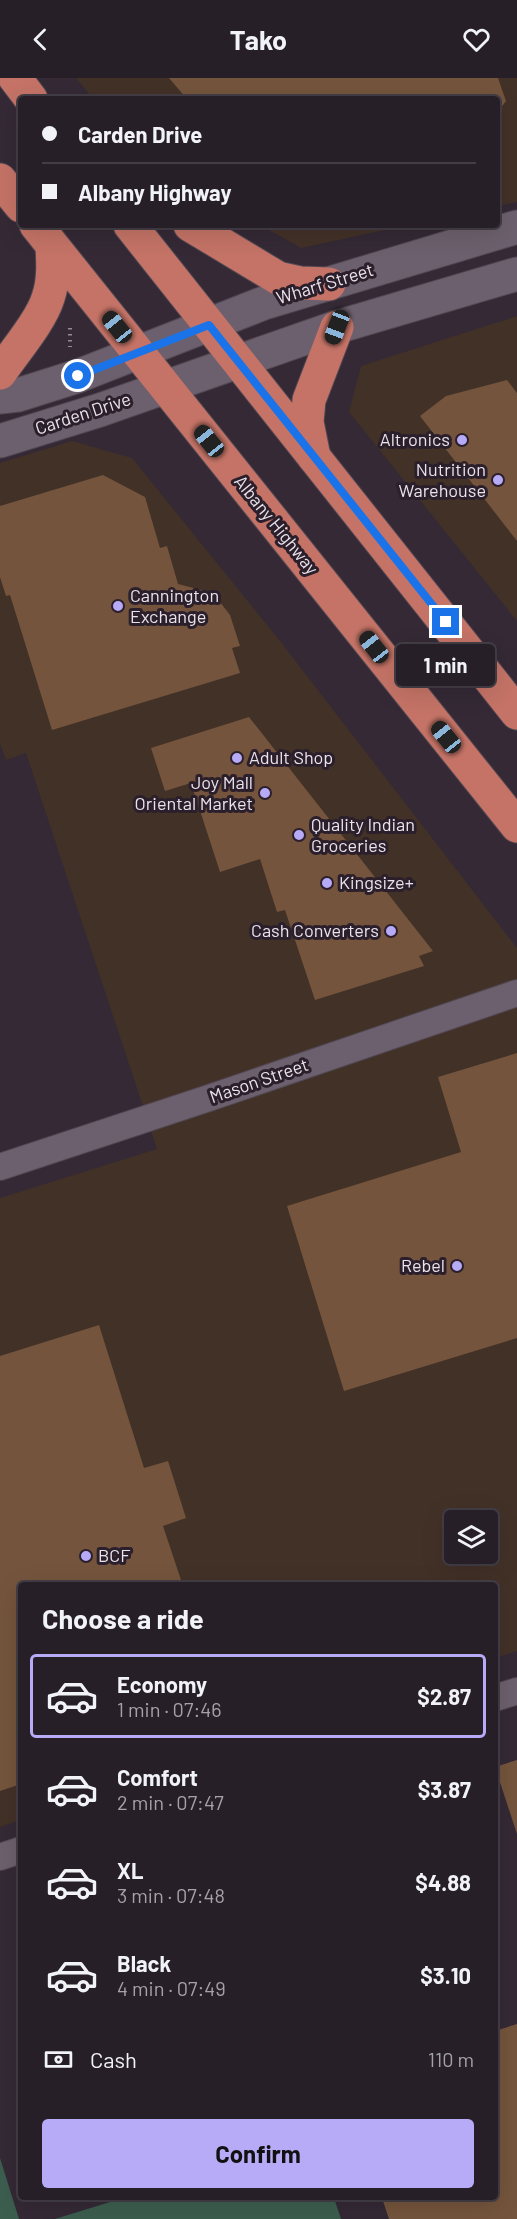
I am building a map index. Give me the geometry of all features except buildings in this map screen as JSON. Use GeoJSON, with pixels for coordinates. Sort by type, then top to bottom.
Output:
{"type":"FeatureCollection","features":[{"type":"Feature","properties":{"kind":"highway"},"geometry":{"type":"LineString","coordinates":[[15,78],[29,96]]}},
{"type":"Feature","properties":{"kind":"highway"},"geometry":{"type":"LineString","coordinates":[[0,180],[18,202]]}},
{"type":"Feature","properties":{"kind":"highway"},"geometry":{"type":"LineString","coordinates":[[132,228],[517,713]]}},
{"type":"Feature","properties":{"kind":"highway"},"geometry":{"type":"LineString","coordinates":[[195,228],[278,278],[301,283],[329,284]]}},
{"type":"Feature","properties":{"kind":"highway"},"geometry":{"type":"LineString","coordinates":[[0,373],[44,308],[49,296],[53,271],[44,236]]}},
{"type":"Feature","properties":{"kind":"highway","name":"Albany Highway"},"geometry":{"type":"LineString","coordinates":[[44,236],[517,826]]}},
{"type":"Feature","properties":{"kind":"highway"},"geometry":{"type":"LineString","coordinates":[[314,458],[307,422],[309,400],[337,327]]}},
{"type":"Feature","properties":{"kind":"main road","name":"Wharf Street"},"geometry":{"type":"LineString","coordinates":[[138,352],[264,303],[517,227]]}},
{"type":"Feature","properties":{"kind":"main road"},"geometry":{"type":"LineString","coordinates":[[165,387],[337,327],[517,274]]}},
{"type":"Feature","properties":{"kind":"main road"},"geometry":{"type":"LineString","coordinates":[[0,397],[18,395],[48,386],[138,352]]}},
{"type":"Feature","properties":{"kind":"main road","name":"Carden Drive"},"geometry":{"type":"LineString","coordinates":[[0,441],[165,387]]}},
{"type":"Feature","properties":{"kind":"street","name":"Mason Street"},"geometry":{"type":"LineString","coordinates":[[0,1167],[206,1100],[517,993]]}},
{"type":"Feature","properties":{"kind":"street"},"geometry":{"type":"LineString","coordinates":[[498,1697],[517,1691]]}},
{"type":"Feature","properties":{"kind":"street"},"geometry":{"type":"LineString","coordinates":[[0,1857],[18,1851]]}},
{"type":"Feature","properties":{"kind":"path"},"geometry":{"type":"LineString","coordinates":[[70,328],[70,351]]}},
{"type":"Feature","properties":{"kind":"shaded area"},"geometry":{"type":"Polygon","coordinates":[[[76,78],[517,78],[517,202],[500,205],[500,96],[91,96],[76,78]]]}},
{"type":"Feature","properties":{"kind":"shaded area"},"geometry":{"type":"Polygon","coordinates":[[[265,228],[394,228],[301,248],[265,228]]]}},
{"type":"Feature","properties":{"kind":"shaded area"},"geometry":{"type":"Polygon","coordinates":[[[517,316],[517,621],[349,412],[361,366],[517,316]]]}},
{"type":"Feature","properties":{"kind":"shaded area"},"geometry":{"type":"Polygon","coordinates":[[[72,441],[132,458],[280,641],[517,948],[517,1651],[498,1657],[498,1582],[18,1582],[18,1821],[0,1827],[0,1198],[157,1149],[26,753],[6,760],[0,744],[0,463],[72,441]]]}},
{"type":"Feature","properties":{"kind":"green space"},"geometry":{"type":"Polygon","coordinates":[[[0,2158],[19,2219],[0,2219],[0,2158]]]}},
{"type":"Feature","properties":{"kind":"green space"},"geometry":{"type":"Polygon","coordinates":[[[117,2200],[335,2200],[341,2219],[55,2219],[117,2200]]]}},
{"type":"Feature","properties":{"kind":"place","name":"Altronics"},"geometry":{"type":"Point","coordinates":[462,440]}},
{"type":"Feature","properties":{"kind":"place","name":"Nutrition Warehouse"},"geometry":{"type":"Point","coordinates":[498,480]}},
{"type":"Feature","properties":{"kind":"place","name":"Cannington Exchange"},"geometry":{"type":"Point","coordinates":[118,606]}},
{"type":"Feature","properties":{"kind":"place","name":"Adult Shop"},"geometry":{"type":"Point","coordinates":[237,758]}},
{"type":"Feature","properties":{"kind":"place","name":"Joy Mall Oriental Market"},"geometry":{"type":"Point","coordinates":[265,793]}},
{"type":"Feature","properties":{"kind":"place","name":"Quality Indian Groceries"},"geometry":{"type":"Point","coordinates":[299,835]}},
{"type":"Feature","properties":{"kind":"place","name":"Kingsize+"},"geometry":{"type":"Point","coordinates":[327,883]}},
{"type":"Feature","properties":{"kind":"place","name":"Cash Converters"},"geometry":{"type":"Point","coordinates":[391,931]}},
{"type":"Feature","properties":{"kind":"place","name":"Rebel"},"geometry":{"type":"Point","coordinates":[457,1266]}},
{"type":"Feature","properties":{"kind":"place","name":"BCF"},"geometry":{"type":"Point","coordinates":[86,1556]}},
{"type":"Feature","properties":{"kind":"route"},"geometry":{"type":"LineString","coordinates":[[78,376],[209,325],[446,622]]}}]}
